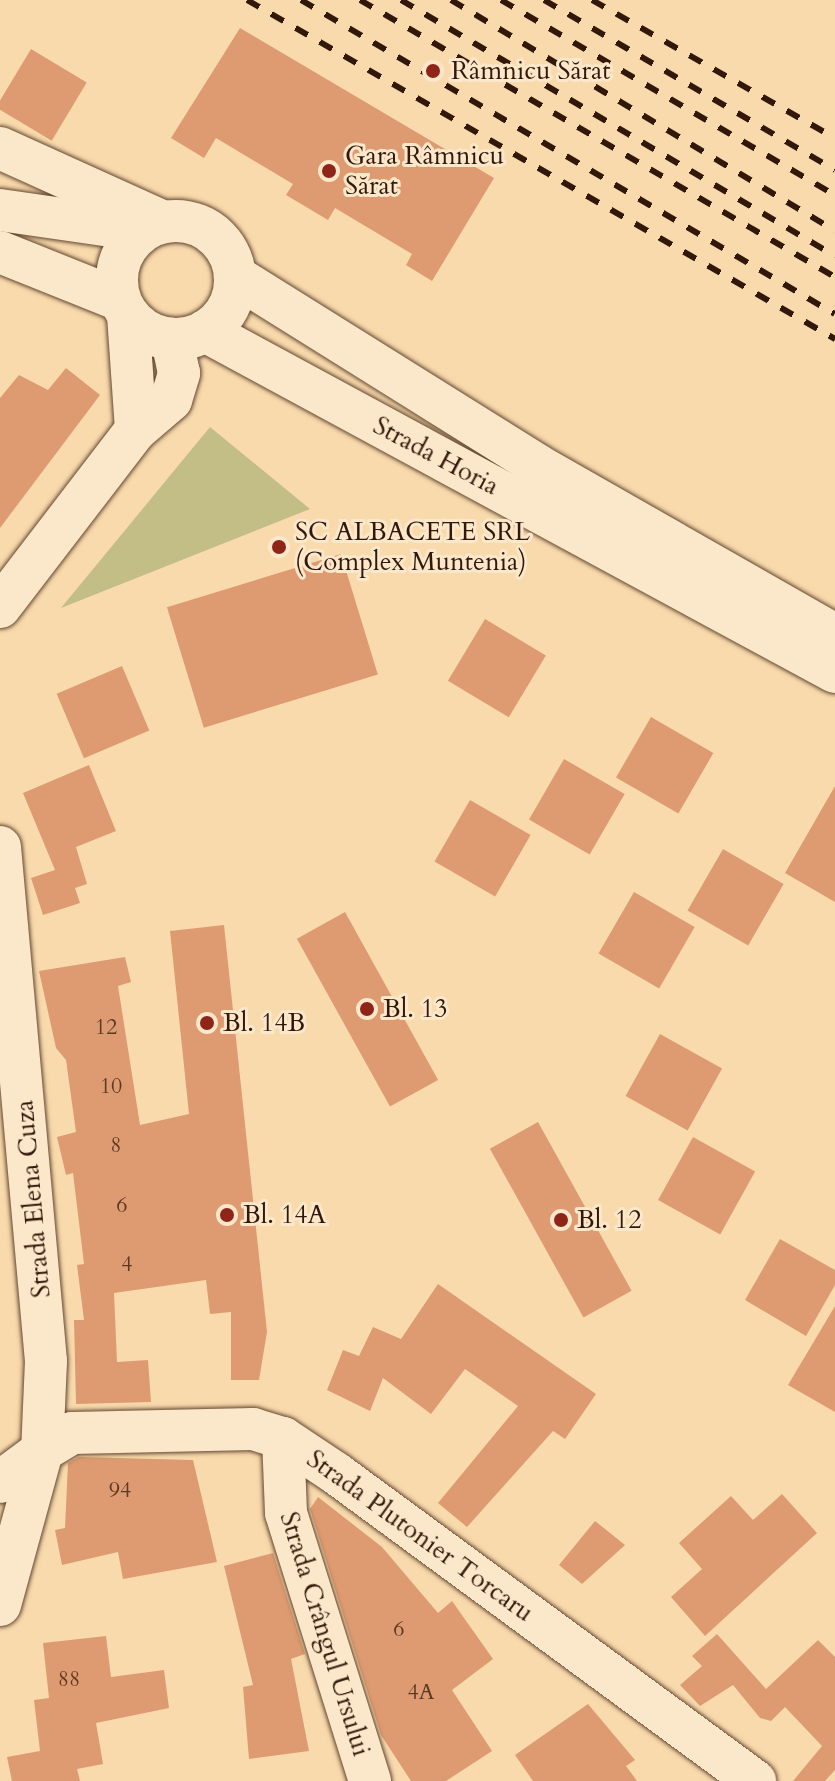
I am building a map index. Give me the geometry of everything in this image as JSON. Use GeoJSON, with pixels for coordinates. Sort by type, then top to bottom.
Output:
{"type":"FeatureCollection","features":[{"type":"Feature","properties":{"kind":"street"},"geometry":{"type":"LineString","coordinates":[[0,148],[153,227]]}},
{"type":"Feature","properties":{"kind":"street"},"geometry":{"type":"LineString","coordinates":[[0,210],[153,227],[190,223],[212,233],[235,276],[228,308],[189,335],[175,392],[136,430],[0,607]]}},
{"type":"Feature","properties":{"kind":"street"},"geometry":{"type":"LineString","coordinates":[[136,430],[118,266],[153,227]]}},
{"type":"Feature","properties":{"kind":"street"},"geometry":{"type":"LineString","coordinates":[[0,252],[189,335]]}},
{"type":"Feature","properties":{"kind":"street","name":"Strada Horia"},"geometry":{"type":"LineString","coordinates":[[235,276],[537,465],[835,635]]}},
{"type":"Feature","properties":{"kind":"street","name":"Strada Horia"},"geometry":{"type":"LineString","coordinates":[[189,335],[835,672]]}},
{"type":"Feature","properties":{"kind":"street","name":"Strada Elena Cuza"},"geometry":{"type":"LineString","coordinates":[[0,847],[46,1361],[42,1451],[0,1605]]}},
{"type":"Feature","properties":{"kind":"street","name":"Strada Plutonier Torcaru"},"geometry":{"type":"LineString","coordinates":[[42,1451],[72,1433],[125,1429],[253,1429],[283,1438],[755,1781]]}},
{"type":"Feature","properties":{"kind":"street","name":"Strada Crângul Ursului"},"geometry":{"type":"LineString","coordinates":[[283,1438],[289,1526],[370,1781]]}},
{"type":"Feature","properties":{"kind":"street"},"geometry":{"type":"LineString","coordinates":[[0,1482],[42,1451]]}},
{"type":"Feature","properties":{"kind":"shaded area"},"geometry":{"type":"Polygon","coordinates":[[[210,427],[310,509],[61,608],[210,427]]]}},
{"type":"Feature","properties":{"kind":"building"},"geometry":{"type":"Polygon","coordinates":[[[240,28],[494,178],[432,281],[406,265],[412,254],[335,208],[328,220],[286,195],[293,184],[216,138],[204,158],[171,138],[240,28]]]}},
{"type":"Feature","properties":{"kind":"building"},"geometry":{"type":"Polygon","coordinates":[[[31,49],[87,82],[52,141],[0,110],[0,101],[31,49]]]}},
{"type":"Feature","properties":{"kind":"building"},"geometry":{"type":"Polygon","coordinates":[[[66,368],[100,395],[0,528],[0,398],[19,375],[48,390],[66,368]]]}},
{"type":"Feature","properties":{"kind":"building"},"geometry":{"type":"Polygon","coordinates":[[[341,554],[378,674],[204,728],[167,607],[341,554]]]}},
{"type":"Feature","properties":{"kind":"building"},"geometry":{"type":"Polygon","coordinates":[[[485,619],[546,656],[509,717],[448,681],[485,619]]]}},
{"type":"Feature","properties":{"kind":"building"},"geometry":{"type":"Polygon","coordinates":[[[122,666],[149,730],[84,758],[57,694],[122,666]]]}},
{"type":"Feature","properties":{"kind":"building"},"geometry":{"type":"Polygon","coordinates":[[[651,717],[713,753],[678,814],[616,778],[651,717]]]}},
{"type":"Feature","properties":{"kind":"building"},"geometry":{"type":"Polygon","coordinates":[[[564,759],[625,794],[590,855],[529,820],[564,759]]]}},
{"type":"Feature","properties":{"kind":"building"},"geometry":{"type":"Polygon","coordinates":[[[89,765],[116,831],[76,847],[87,884],[75,888],[80,903],[43,915],[31,878],[55,870],[23,793],[89,765]]]}},
{"type":"Feature","properties":{"kind":"building"},"geometry":{"type":"Polygon","coordinates":[[[835,786],[835,902],[785,873],[835,786]]]}},
{"type":"Feature","properties":{"kind":"building"},"geometry":{"type":"Polygon","coordinates":[[[470,800],[531,835],[495,896],[434,861],[470,800]]]}},
{"type":"Feature","properties":{"kind":"building"},"geometry":{"type":"Polygon","coordinates":[[[723,849],[784,884],[748,945],[688,910],[723,849]]]}},
{"type":"Feature","properties":{"kind":"building"},"geometry":{"type":"Polygon","coordinates":[[[634,892],[695,927],[659,988],[598,953],[634,892]]]}},
{"type":"Feature","properties":{"kind":"building","name":"Bl. 13"},"geometry":{"type":"Polygon","coordinates":[[[345,912],[438,1080],[390,1107],[297,939],[345,912]]]}},
{"type":"Feature","properties":{"kind":"building"},"geometry":{"type":"Polygon","coordinates":[[[224,925],[267,1332],[259,1380],[231,1380],[231,1312],[210,1314],[206,1280],[114,1293],[117,1362],[148,1360],[151,1402],[76,1404],[74,1320],[84,1320],[77,1265],[84,1264],[73,1173],[66,1175],[57,1137],[76,1132],[66,1060],[56,1048],[39,971],[125,957],[131,982],[118,986],[140,1125],[189,1114],[170,931],[224,925]]]}},
{"type":"Feature","properties":{"kind":"building"},"geometry":{"type":"Polygon","coordinates":[[[660,1034],[722,1068],[688,1131],[626,1096],[660,1034]]]}},
{"type":"Feature","properties":{"kind":"building","name":"Bl. 12"},"geometry":{"type":"Polygon","coordinates":[[[538,1122],[632,1291],[583,1317],[490,1149],[538,1122]]]}},
{"type":"Feature","properties":{"kind":"building"},"geometry":{"type":"Polygon","coordinates":[[[693,1137],[755,1171],[720,1234],[658,1200],[693,1137]]]}},
{"type":"Feature","properties":{"kind":"building"},"geometry":{"type":"Polygon","coordinates":[[[780,1239],[835,1270],[835,1285],[806,1336],[745,1300],[780,1239]]]}},
{"type":"Feature","properties":{"kind":"building"},"geometry":{"type":"Polygon","coordinates":[[[438,1284],[596,1394],[565,1439],[553,1431],[467,1527],[438,1503],[518,1406],[465,1369],[431,1414],[383,1378],[370,1411],[327,1390],[343,1350],[359,1356],[373,1327],[401,1339],[438,1284]]]}},
{"type":"Feature","properties":{"kind":"building"},"geometry":{"type":"Polygon","coordinates":[[[835,1306],[835,1412],[788,1385],[835,1306]]]}},
{"type":"Feature","properties":{"kind":"building"},"geometry":{"type":"Polygon","coordinates":[[[79,1457],[193,1460],[217,1562],[123,1579],[118,1552],[62,1565],[55,1530],[65,1528],[68,1463],[79,1457]]]}},
{"type":"Feature","properties":{"kind":"building"},"geometry":{"type":"Polygon","coordinates":[[[782,1494],[817,1533],[705,1636],[671,1597],[702,1569],[679,1543],[731,1496],[753,1520],[782,1494]]]}},
{"type":"Feature","properties":{"kind":"building"},"geometry":{"type":"Polygon","coordinates":[[[318,1497],[382,1547],[438,1613],[452,1601],[493,1659],[452,1690],[492,1751],[446,1781],[411,1781],[381,1735],[310,1509],[318,1497]]]}},
{"type":"Feature","properties":{"kind":"building"},"geometry":{"type":"Polygon","coordinates":[[[595,1521],[625,1545],[582,1584],[559,1565],[595,1521]]]}},
{"type":"Feature","properties":{"kind":"building"},"geometry":{"type":"Polygon","coordinates":[[[273,1553],[305,1654],[291,1659],[309,1751],[249,1759],[243,1687],[253,1685],[224,1566],[273,1553]]]}},
{"type":"Feature","properties":{"kind":"building"},"geometry":{"type":"Polygon","coordinates":[[[717,1634],[766,1689],[818,1640],[835,1657],[835,1770],[825,1781],[793,1781],[822,1746],[785,1707],[771,1721],[760,1718],[733,1685],[700,1706],[680,1685],[702,1666],[692,1656],[717,1634]]]}},
{"type":"Feature","properties":{"kind":"building"},"geometry":{"type":"Polygon","coordinates":[[[106,1636],[111,1677],[164,1670],[169,1708],[96,1723],[103,1764],[77,1769],[80,1781],[12,1781],[7,1757],[40,1751],[34,1700],[49,1698],[43,1643],[106,1636]]]}},
{"type":"Feature","properties":{"kind":"building"},"geometry":{"type":"Polygon","coordinates":[[[588,1704],[635,1760],[626,1766],[637,1781],[533,1781],[515,1755],[588,1704]]]}},
{"type":"Feature","properties":{"kind":"railway"},"geometry":{"type":"LineString","coordinates":[[247,0],[835,339]]}},
{"type":"Feature","properties":{"kind":"railway"},"geometry":{"type":"LineString","coordinates":[[301,0],[835,314]]}},
{"type":"Feature","properties":{"kind":"railway"},"geometry":{"type":"LineString","coordinates":[[360,0],[835,277]]}},
{"type":"Feature","properties":{"kind":"railway"},"geometry":{"type":"LineString","coordinates":[[401,0],[835,256]]}},
{"type":"Feature","properties":{"kind":"railway"},"geometry":{"type":"LineString","coordinates":[[451,0],[835,231]]}},
{"type":"Feature","properties":{"kind":"railway"},"geometry":{"type":"LineString","coordinates":[[501,0],[835,195]]}},
{"type":"Feature","properties":{"kind":"railway"},"geometry":{"type":"LineString","coordinates":[[544,0],[835,170]]}},
{"type":"Feature","properties":{"kind":"railway"},"geometry":{"type":"LineString","coordinates":[[592,0],[835,138]]}},
{"type":"Feature","properties":{"kind":"place","name":"Râmnicu Sărat"},"geometry":{"type":"Point","coordinates":[433,71]}},
{"type":"Feature","properties":{"kind":"place","name":"Gara Râmnicu Sărat"},"geometry":{"type":"Point","coordinates":[329,171]}},
{"type":"Feature","properties":{"kind":"place","name":"SC ALBACETE SRL (Complex Muntenia)"},"geometry":{"type":"Point","coordinates":[279,547]}},
{"type":"Feature","properties":{"kind":"place","name":"Bl. 13"},"geometry":{"type":"Point","coordinates":[367,1009]}},
{"type":"Feature","properties":{"kind":"place","name":"Bl. 14B"},"geometry":{"type":"Point","coordinates":[207,1023]}},
{"type":"Feature","properties":{"kind":"place","name":"Bl. 14A"},"geometry":{"type":"Point","coordinates":[227,1215]}},
{"type":"Feature","properties":{"kind":"place","name":"Bl. 12"},"geometry":{"type":"Point","coordinates":[561,1220]}}]}
